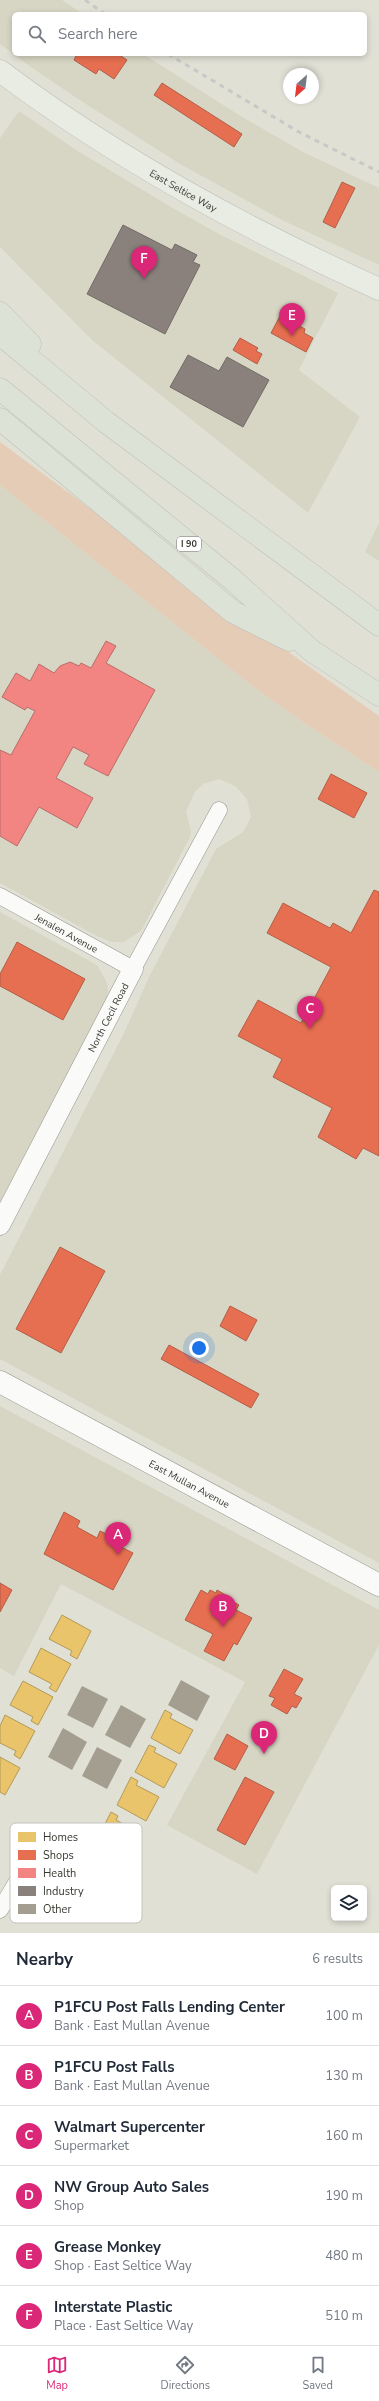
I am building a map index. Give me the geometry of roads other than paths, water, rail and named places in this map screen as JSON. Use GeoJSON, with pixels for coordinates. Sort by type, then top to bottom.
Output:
{"type":"FeatureCollection","features":[{"type":"Feature","properties":{"kind":"highway"},"geometry":{"type":"LineString","coordinates":[[0,313],[106,422]]}},
{"type":"Feature","properties":{"kind":"highway"},"geometry":{"type":"LineString","coordinates":[[0,334],[106,422],[379,625]]}},
{"type":"Feature","properties":{"kind":"highway","name":"I 90"},"geometry":{"type":"LineString","coordinates":[[0,389],[233,580],[312,651],[379,695]]}},
{"type":"Feature","properties":{"kind":"highway"},"geometry":{"type":"LineString","coordinates":[[0,420],[233,612],[312,651]]}},
{"type":"Feature","properties":{"kind":"main road","name":"East Seltice Way"},"geometry":{"type":"LineString","coordinates":[[0,71],[95,137],[183,190],[257,231],[379,289]]}},
{"type":"Feature","properties":{"kind":"main road","name":"East Mullan Avenue"},"geometry":{"type":"LineString","coordinates":[[0,1382],[379,1586]]}},
{"type":"Feature","properties":{"kind":"street","name":"North Cecil Road"},"geometry":{"type":"LineString","coordinates":[[0,1226],[133,969],[219,810]]}},
{"type":"Feature","properties":{"kind":"street","name":"Jenalen Avenue"},"geometry":{"type":"LineString","coordinates":[[0,896],[133,969]]}},
{"type":"Feature","properties":{"kind":"street"},"geometry":{"type":"LineString","coordinates":[[0,1910],[10,1893]]}},
{"type":"Feature","properties":{"kind":"railway"},"geometry":{"type":"LineString","coordinates":[[85,0],[102,12]]}},
{"type":"Feature","properties":{"kind":"railway"},"geometry":{"type":"LineString","coordinates":[[171,56],[299,132],[379,172]]}},
{"type":"Feature","properties":{"kind":"place","name":"Interstate Plastic"},"geometry":{"type":"Point","coordinates":[144,279]}},
{"type":"Feature","properties":{"kind":"place","name":"Grease Monkey"},"geometry":{"type":"Point","coordinates":[292,336]}},
{"type":"Feature","properties":{"kind":"place","name":"Walmart Supercenter"},"geometry":{"type":"Point","coordinates":[310,1029]}},
{"type":"Feature","properties":{"kind":"place","name":"P1FCU Post Falls Lending Center"},"geometry":{"type":"Point","coordinates":[118,1555]}},
{"type":"Feature","properties":{"kind":"place","name":"P1FCU Post Falls"},"geometry":{"type":"Point","coordinates":[223,1627]}},
{"type":"Feature","properties":{"kind":"place","name":"NW Group Auto Sales"},"geometry":{"type":"Point","coordinates":[264,1754]}}]}
